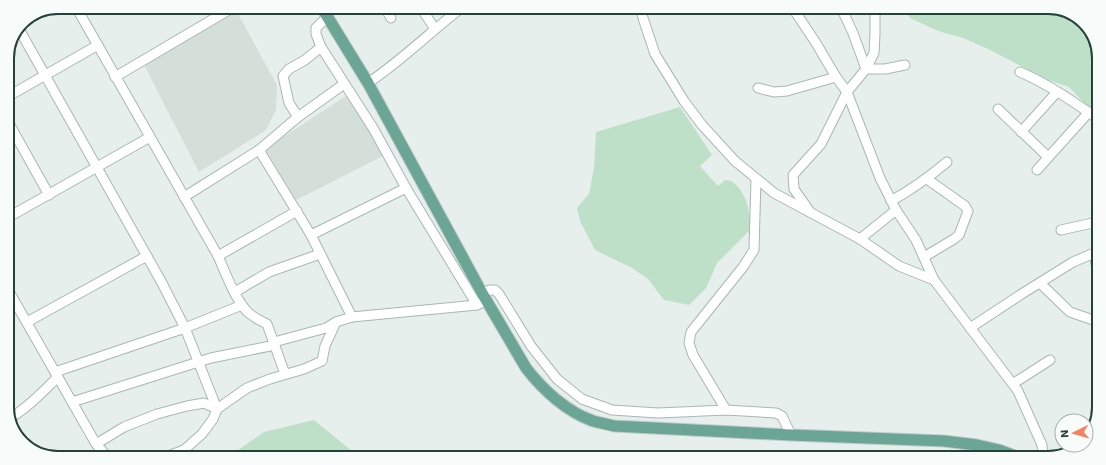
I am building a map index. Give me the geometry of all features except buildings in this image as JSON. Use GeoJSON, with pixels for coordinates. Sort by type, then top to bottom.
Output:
{"type":"FeatureCollection","features":[{"type":"Feature","properties":{"kind":"main road"},"geometry":{"type":"LineString","coordinates":[[326,14],[368,83],[482,299],[533,378],[560,402],[574,412],[592,421],[614,426],[791,436],[959,442],[1002,451]]}},
{"type":"Feature","properties":{"kind":"street"},"geometry":{"type":"LineString","coordinates":[[80,14],[218,256],[242,305],[249,314],[267,324],[285,374]]}},
{"type":"Feature","properties":{"kind":"street"},"geometry":{"type":"LineString","coordinates":[[115,77],[222,14]]}},
{"type":"Feature","properties":{"kind":"street"},"geometry":{"type":"LineString","coordinates":[[324,14],[316,28],[316,34],[321,47],[373,128],[406,188],[482,299]]}},
{"type":"Feature","properties":{"kind":"street"},"geometry":{"type":"LineString","coordinates":[[389,14],[391,18]]}},
{"type":"Feature","properties":{"kind":"street"},"geometry":{"type":"LineString","coordinates":[[425,14],[435,29]]}},
{"type":"Feature","properties":{"kind":"street"},"geometry":{"type":"LineString","coordinates":[[368,83],[388,70],[453,14]]}},
{"type":"Feature","properties":{"kind":"street"},"geometry":{"type":"LineString","coordinates":[[642,14],[655,54],[684,101],[706,130],[736,161],[756,179],[774,192],[860,239],[899,266],[934,280]]}},
{"type":"Feature","properties":{"kind":"street"},"geometry":{"type":"LineString","coordinates":[[797,14],[847,92],[880,178],[896,210],[916,240],[934,280],[1014,383],[1042,445],[1042,451]]}},
{"type":"Feature","properties":{"kind":"street"},"geometry":{"type":"LineString","coordinates":[[844,14],[853,33],[866,69]]}},
{"type":"Feature","properties":{"kind":"street"},"geometry":{"type":"LineString","coordinates":[[811,213],[794,189],[793,175],[821,144],[847,92],[866,69],[874,53],[875,14]]}},
{"type":"Feature","properties":{"kind":"street"},"geometry":{"type":"LineString","coordinates":[[22,34],[162,283],[185,328],[217,409]]}},
{"type":"Feature","properties":{"kind":"street"},"geometry":{"type":"LineString","coordinates":[[14,93],[98,45]]}},
{"type":"Feature","properties":{"kind":"street"},"geometry":{"type":"LineString","coordinates":[[298,117],[289,103],[283,76],[289,69],[305,60],[321,47]]}},
{"type":"Feature","properties":{"kind":"street"},"geometry":{"type":"LineString","coordinates":[[866,69],[885,69],[905,64]]}},
{"type":"Feature","properties":{"kind":"street"},"geometry":{"type":"LineString","coordinates":[[1020,72],[1031,76],[1092,114]]}},
{"type":"Feature","properties":{"kind":"street"},"geometry":{"type":"LineString","coordinates":[[758,88],[774,92],[787,91],[836,77]]}},
{"type":"Feature","properties":{"kind":"street"},"geometry":{"type":"LineString","coordinates":[[184,197],[259,150],[298,117],[344,84]]}},
{"type":"Feature","properties":{"kind":"street"},"geometry":{"type":"LineString","coordinates":[[1021,132],[1057,92]]}},
{"type":"Feature","properties":{"kind":"street"},"geometry":{"type":"LineString","coordinates":[[998,109],[1048,157]]}},
{"type":"Feature","properties":{"kind":"street"},"geometry":{"type":"LineString","coordinates":[[1037,170],[1089,112]]}},
{"type":"Feature","properties":{"kind":"street"},"geometry":{"type":"LineString","coordinates":[[14,132],[49,195]]}},
{"type":"Feature","properties":{"kind":"street"},"geometry":{"type":"LineString","coordinates":[[14,214],[150,137]]}},
{"type":"Feature","properties":{"kind":"street"},"geometry":{"type":"LineString","coordinates":[[259,150],[311,235],[352,317]]}},
{"type":"Feature","properties":{"kind":"street"},"geometry":{"type":"LineString","coordinates":[[891,201],[927,179],[947,162]]}},
{"type":"Feature","properties":{"kind":"street"},"geometry":{"type":"LineString","coordinates":[[726,410],[693,355],[689,343],[691,332],[744,267],[754,250],[756,179]]}},
{"type":"Feature","properties":{"kind":"street"},"geometry":{"type":"LineString","coordinates":[[924,257],[959,235],[968,214],[965,206],[927,179]]}},
{"type":"Feature","properties":{"kind":"street"},"geometry":{"type":"LineString","coordinates":[[311,235],[406,188]]}},
{"type":"Feature","properties":{"kind":"street"},"geometry":{"type":"LineString","coordinates":[[860,239],[896,210]]}},
{"type":"Feature","properties":{"kind":"street"},"geometry":{"type":"LineString","coordinates":[[218,256],[297,211]]}},
{"type":"Feature","properties":{"kind":"street"},"geometry":{"type":"LineString","coordinates":[[1061,230],[1092,223]]}},
{"type":"Feature","properties":{"kind":"street"},"geometry":{"type":"LineString","coordinates":[[235,292],[269,272],[320,254]]}},
{"type":"Feature","properties":{"kind":"street"},"geometry":{"type":"LineString","coordinates":[[970,328],[1073,262],[1092,254]]}},
{"type":"Feature","properties":{"kind":"street"},"geometry":{"type":"LineString","coordinates":[[28,322],[147,256]]}},
{"type":"Feature","properties":{"kind":"street"},"geometry":{"type":"LineString","coordinates":[[1040,283],[1070,312],[1092,320]]}},
{"type":"Feature","properties":{"kind":"street"},"geometry":{"type":"LineString","coordinates":[[72,402],[199,361],[274,344],[326,328],[336,322],[352,317],[482,299],[490,290],[495,290],[531,346],[557,379],[582,399],[612,410],[658,413],[726,410],[776,413],[782,416],[791,436]]}},
{"type":"Feature","properties":{"kind":"street"},"geometry":{"type":"LineString","coordinates":[[14,300],[96,444],[102,451]]}},
{"type":"Feature","properties":{"kind":"street"},"geometry":{"type":"LineString","coordinates":[[15,415],[34,400],[56,374],[185,328],[242,305]]}},
{"type":"Feature","properties":{"kind":"street"},"geometry":{"type":"LineString","coordinates":[[183,451],[202,434],[213,419],[217,409],[247,388],[285,374],[304,369],[322,361],[325,346],[336,322]]}},
{"type":"Feature","properties":{"kind":"street"},"geometry":{"type":"LineString","coordinates":[[1014,383],[1050,360]]}},
{"type":"Feature","properties":{"kind":"street"},"geometry":{"type":"LineString","coordinates":[[96,444],[124,427],[157,414],[204,403],[217,409]]}},
{"type":"Feature","properties":{"kind":"shaded area"},"geometry":{"type":"Polygon","coordinates":[[[233,14],[238,14],[277,85],[276,110],[266,130],[199,172],[143,63],[233,14]]]}},
{"type":"Feature","properties":{"kind":"shaded area"},"geometry":{"type":"Polygon","coordinates":[[[349,94],[387,154],[296,200],[265,149],[349,94]]]}},
{"type":"Feature","properties":{"kind":"green space"},"geometry":{"type":"Polygon","coordinates":[[[906,14],[1048,14],[1065,17],[1075,23],[1083,31],[1089,41],[1092,55],[1092,110],[1069,87],[1048,80],[990,50],[963,38],[938,31],[912,19],[906,14]]]}},
{"type":"Feature","properties":{"kind":"green space"},"geometry":{"type":"Polygon","coordinates":[[[680,107],[712,155],[700,166],[718,186],[726,180],[732,182],[738,188],[745,198],[749,211],[750,224],[750,230],[717,263],[706,288],[689,305],[664,300],[648,279],[632,268],[595,250],[580,221],[577,208],[589,194],[594,168],[596,132],[680,107]]]}},
{"type":"Feature","properties":{"kind":"green space"},"geometry":{"type":"Polygon","coordinates":[[[314,420],[352,451],[237,451],[264,432],[314,420]]]}}]}
